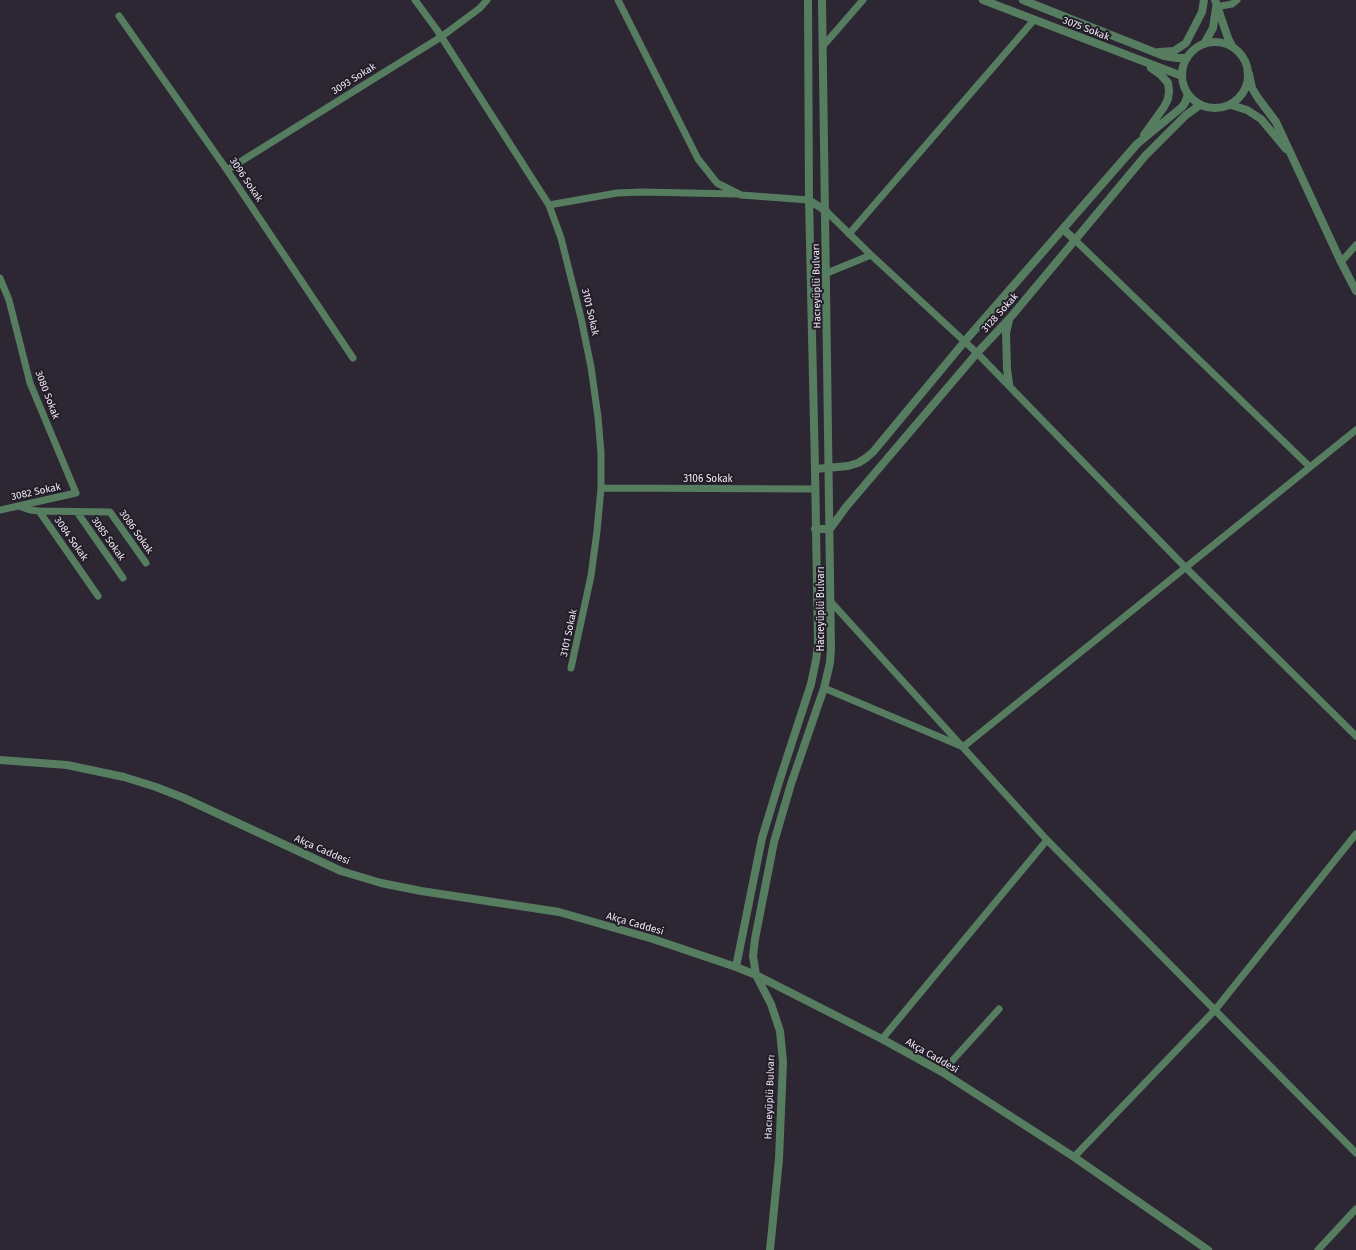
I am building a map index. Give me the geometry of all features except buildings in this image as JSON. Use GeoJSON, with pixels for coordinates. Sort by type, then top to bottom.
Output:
{"type":"FeatureCollection","features":[{"type":"Feature","properties":{"kind":"street","name":"3101 Sokak"},"geometry":{"type":"LineString","coordinates":[[415,0],[441,37],[549,205],[561,238],[572,277],[591,367],[598,417],[601,453],[601,488],[591,576],[571,668]]}},
{"type":"Feature","properties":{"kind":"street","name":"3093 Sokak"},"geometry":{"type":"LineString","coordinates":[[227,170],[441,37],[480,8],[487,0]]}},
{"type":"Feature","properties":{"kind":"street"},"geometry":{"type":"LineString","coordinates":[[618,0],[698,159],[717,184],[741,195]]}},
{"type":"Feature","properties":{"kind":"street","name":"Hacıeyüplü Bulvarı"},"geometry":{"type":"LineString","coordinates":[[736,967],[762,838],[811,684],[818,646],[809,200],[808,0]]}},
{"type":"Feature","properties":{"kind":"street","name":"Hacıeyüplü Bulvarı"},"geometry":{"type":"LineString","coordinates":[[770,1250],[778,1159],[783,1062],[780,1031],[775,1013],[756,975],[753,956],[774,842],[791,784],[824,688],[830,663],[831,648],[832,602],[822,0]]}},
{"type":"Feature","properties":{"kind":"street"},"geometry":{"type":"LineString","coordinates":[[823,14],[825,0]]}},
{"type":"Feature","properties":{"kind":"street"},"geometry":{"type":"LineString","coordinates":[[823,46],[863,0]]}},
{"type":"Feature","properties":{"kind":"street","name":"3075 Sokak"},"geometry":{"type":"LineString","coordinates":[[983,0],[1182,76]]}},
{"type":"Feature","properties":{"kind":"street","name":"3075 Sokak"},"geometry":{"type":"LineString","coordinates":[[1023,0],[1171,58],[1187,58]]}},
{"type":"Feature","properties":{"kind":"street"},"geometry":{"type":"LineString","coordinates":[[1155,52],[1174,51],[1186,43],[1202,12],[1204,0]]}},
{"type":"Feature","properties":{"kind":"street"},"geometry":{"type":"LineString","coordinates":[[1216,3],[1232,4],[1236,0]]}},
{"type":"Feature","properties":{"kind":"street"},"geometry":{"type":"LineString","coordinates":[[1204,44],[1213,28],[1216,3]]}},
{"type":"Feature","properties":{"kind":"street"},"geometry":{"type":"LineString","coordinates":[[1216,3],[1232,46]]}},
{"type":"Feature","properties":{"kind":"street","name":"3096 Sokak"},"geometry":{"type":"LineString","coordinates":[[119,16],[227,170],[353,358]]}},
{"type":"Feature","properties":{"kind":"street"},"geometry":{"type":"LineString","coordinates":[[849,234],[1034,20]]}},
{"type":"Feature","properties":{"kind":"street"},"geometry":{"type":"LineString","coordinates":[[1249,74],[1243,94],[1231,105],[1216,109],[1200,105],[1188,94],[1182,76],[1184,62],[1191,53],[1204,44],[1210,42],[1222,42],[1232,46],[1241,54],[1247,64],[1252,88],[1276,122],[1340,262],[1356,291]]}},
{"type":"Feature","properties":{"kind":"street","name":"3128 Sokak"},"geometry":{"type":"LineString","coordinates":[[815,470],[848,466],[858,463],[873,452],[965,341],[1137,144],[1164,107],[1168,99],[1169,91],[1168,83],[1161,75],[1142,62]]}},
{"type":"Feature","properties":{"kind":"street","name":"3128 Sokak"},"geometry":{"type":"LineString","coordinates":[[1137,144],[1182,107],[1188,94]]}},
{"type":"Feature","properties":{"kind":"street","name":"3128 Sokak"},"geometry":{"type":"LineString","coordinates":[[830,529],[846,507],[978,353],[1010,318],[1145,156],[1186,115],[1200,105]]}},
{"type":"Feature","properties":{"kind":"street"},"geometry":{"type":"LineString","coordinates":[[1231,105],[1247,110],[1261,119],[1292,158]]}},
{"type":"Feature","properties":{"kind":"street"},"geometry":{"type":"LineString","coordinates":[[549,205],[630,192],[741,195],[809,200],[826,211],[870,255],[978,353],[1185,567],[1356,736]]}},
{"type":"Feature","properties":{"kind":"street"},"geometry":{"type":"LineString","coordinates":[[1063,229],[1310,467]]}},
{"type":"Feature","properties":{"kind":"street"},"geometry":{"type":"LineString","coordinates":[[1340,262],[1356,245]]}},
{"type":"Feature","properties":{"kind":"street"},"geometry":{"type":"LineString","coordinates":[[827,273],[870,255]]}},
{"type":"Feature","properties":{"kind":"street","name":"3080 Sokak"},"geometry":{"type":"LineString","coordinates":[[0,278],[9,300],[30,383],[76,493]]}},
{"type":"Feature","properties":{"kind":"street"},"geometry":{"type":"LineString","coordinates":[[1009,384],[1006,333],[1010,318]]}},
{"type":"Feature","properties":{"kind":"street"},"geometry":{"type":"LineString","coordinates":[[963,747],[1356,430]]}},
{"type":"Feature","properties":{"kind":"street","name":"3106 Sokak"},"geometry":{"type":"LineString","coordinates":[[601,488],[815,489]]}},
{"type":"Feature","properties":{"kind":"street","name":"3082 Sokak"},"geometry":{"type":"LineString","coordinates":[[0,510],[76,493]]}},
{"type":"Feature","properties":{"kind":"street"},"geometry":{"type":"LineString","coordinates":[[19,506],[30,510],[39,511]]}},
{"type":"Feature","properties":{"kind":"street","name":"3082 Sokak"},"geometry":{"type":"LineString","coordinates":[[39,511],[110,512]]}},
{"type":"Feature","properties":{"kind":"street","name":"3084 Sokak"},"geometry":{"type":"LineString","coordinates":[[39,511],[98,596]]}},
{"type":"Feature","properties":{"kind":"street","name":"3085 Sokak"},"geometry":{"type":"LineString","coordinates":[[77,512],[123,578]]}},
{"type":"Feature","properties":{"kind":"street","name":"3086 Sokak"},"geometry":{"type":"LineString","coordinates":[[110,512],[146,563]]}},
{"type":"Feature","properties":{"kind":"street"},"geometry":{"type":"LineString","coordinates":[[815,529],[830,529]]}},
{"type":"Feature","properties":{"kind":"street"},"geometry":{"type":"LineString","coordinates":[[832,602],[1047,840],[1356,1153]]}},
{"type":"Feature","properties":{"kind":"street"},"geometry":{"type":"LineString","coordinates":[[824,688],[963,747]]}},
{"type":"Feature","properties":{"kind":"street","name":"Akça Caddesi"},"geometry":{"type":"LineString","coordinates":[[0,760],[67,765],[124,777],[184,798],[341,871],[381,883],[421,891],[559,912],[653,939],[756,975],[882,1039],[942,1072],[1074,1157],[1208,1250]]}},
{"type":"Feature","properties":{"kind":"street"},"geometry":{"type":"LineString","coordinates":[[1074,1157],[1215,1010],[1356,834]]}},
{"type":"Feature","properties":{"kind":"street"},"geometry":{"type":"LineString","coordinates":[[762,838],[774,842]]}},
{"type":"Feature","properties":{"kind":"street"},"geometry":{"type":"LineString","coordinates":[[882,1039],[1047,840]]}},
{"type":"Feature","properties":{"kind":"street"},"geometry":{"type":"LineString","coordinates":[[942,1072],[999,1009]]}},
{"type":"Feature","properties":{"kind":"street"},"geometry":{"type":"LineString","coordinates":[[1318,1250],[1356,1209]]}}]}
